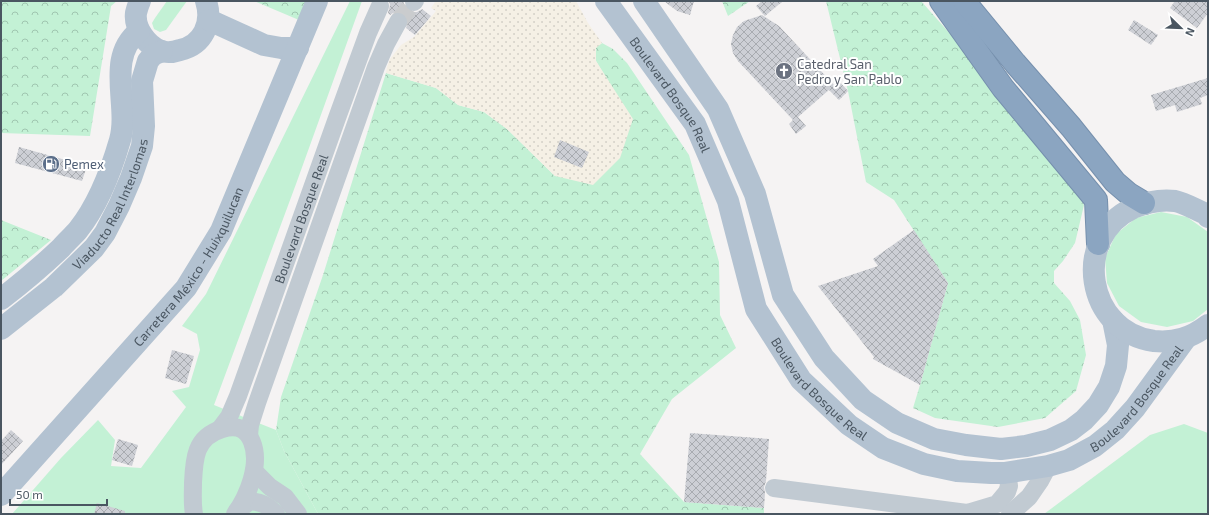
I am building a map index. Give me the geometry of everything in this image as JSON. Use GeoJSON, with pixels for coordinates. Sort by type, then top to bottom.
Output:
{"type":"FeatureCollection","features":[{"type":"Feature","properties":{"kind":"highway"},"geometry":{"type":"LineString","coordinates":[[941,1],[1003,88],[1096,200],[1098,244]]}},
{"type":"Feature","properties":{"kind":"highway"},"geometry":{"type":"LineString","coordinates":[[964,1],[1015,63],[1071,127],[1115,182],[1128,194],[1144,203]]}},
{"type":"Feature","properties":{"kind":"highway"},"geometry":{"type":"LineString","coordinates":[[1050,143],[1071,127]]}},
{"type":"Feature","properties":{"kind":"main road"},"geometry":{"type":"LineString","coordinates":[[140,1],[136,14],[139,31],[147,42],[162,52],[173,52],[187,49],[199,40],[206,31],[207,10],[264,45],[280,48],[298,48]]}},
{"type":"Feature","properties":{"kind":"main road","name":"Carretera México - Huixquilucan"},"geometry":{"type":"LineString","coordinates":[[1,495],[186,288],[221,231],[317,1]]}},
{"type":"Feature","properties":{"kind":"main road","name":"Boulevard Bosque Real"},"geometry":{"type":"LineString","coordinates":[[606,1],[695,124],[728,201],[756,309],[801,380],[849,425],[883,448],[924,464],[957,471],[1004,473],[1048,466],[1069,460],[1095,446],[1115,430],[1200,332]]}},
{"type":"Feature","properties":{"kind":"main road","name":"Boulevard Bosque Real"},"geometry":{"type":"LineString","coordinates":[[644,1],[718,109],[755,194],[783,295],[824,358],[863,400],[891,420],[908,429],[934,439],[966,445],[1001,449],[1026,446],[1050,440],[1071,430],[1084,420],[1098,405],[1109,387],[1116,366],[1118,345],[1113,320]]}},
{"type":"Feature","properties":{"kind":"main road","name":"Viaducto Real Interlomas"},"geometry":{"type":"LineString","coordinates":[[1,299],[40,268],[76,232],[91,210],[111,167],[121,138],[122,122],[120,77],[124,50],[132,37],[139,31]]}},
{"type":"Feature","properties":{"kind":"main road","name":"Viaducto Real Interlomas"},"geometry":{"type":"LineString","coordinates":[[1,329],[64,278],[94,248],[104,233],[119,206],[142,146],[144,126],[142,81],[146,68],[153,54],[162,52]]}},
{"type":"Feature","properties":{"kind":"main road"},"geometry":{"type":"LineString","coordinates":[[1200,332],[1166,342],[1146,340],[1127,332],[1113,320],[1100,302],[1094,283],[1094,263],[1098,244],[1109,226],[1125,212],[1144,203],[1160,200],[1176,202],[1207,214]]}},
{"type":"Feature","properties":{"kind":"street","name":"Boulevard Bosque Real"},"geometry":{"type":"LineString","coordinates":[[220,430],[229,417],[238,396],[368,33],[380,6]]}},
{"type":"Feature","properties":{"kind":"street","name":"Boulevard Bosque Real"},"geometry":{"type":"LineString","coordinates":[[249,435],[250,425],[257,403],[374,75],[386,44],[398,22]]}},
{"type":"Feature","properties":{"kind":"street"},"geometry":{"type":"LineString","coordinates":[[368,33],[386,44]]}},
{"type":"Feature","properties":{"kind":"street"},"geometry":{"type":"LineString","coordinates":[[194,514],[194,471],[197,452],[204,440],[211,433],[228,427],[236,427],[243,430],[249,435],[254,446],[254,471],[244,499],[236,513]]}},
{"type":"Feature","properties":{"kind":"street"},"geometry":{"type":"LineString","coordinates":[[1010,514],[1029,497],[1048,466]]}},
{"type":"Feature","properties":{"kind":"street"},"geometry":{"type":"LineString","coordinates":[[254,471],[270,487],[285,497],[298,514]]}},
{"type":"Feature","properties":{"kind":"street"},"geometry":{"type":"LineString","coordinates":[[774,488],[967,514],[997,504],[1007,492],[1009,486],[1008,478],[1004,473]]}},
{"type":"Feature","properties":{"kind":"street"},"geometry":{"type":"LineString","coordinates":[[236,513],[250,501],[260,502],[276,514]]}},
{"type":"Feature","properties":{"kind":"green space"},"geometry":{"type":"Polygon","coordinates":[[[1,1],[117,1],[111,6],[90,136],[1,133],[1,1]]]}},
{"type":"Feature","properties":{"kind":"green space"},"geometry":{"type":"Polygon","coordinates":[[[167,1],[187,1],[166,30],[160,32],[154,29],[152,23],[167,1]]]}},
{"type":"Feature","properties":{"kind":"green space"},"geometry":{"type":"Polygon","coordinates":[[[254,1],[306,1],[299,20],[254,1]]]}},
{"type":"Feature","properties":{"kind":"green space"},"geometry":{"type":"Polygon","coordinates":[[[350,1],[362,1],[214,405],[276,430],[284,451],[319,514],[12,514],[61,458],[98,420],[115,440],[111,466],[141,468],[186,407],[172,391],[189,387],[200,350],[197,334],[182,326],[206,294],[350,1]]]}},
{"type":"Feature","properties":{"kind":"green space"},"geometry":{"type":"Polygon","coordinates":[[[722,1],[750,1],[728,16],[722,1]]]}},
{"type":"Feature","properties":{"kind":"green space"},"geometry":{"type":"Polygon","coordinates":[[[826,1],[921,1],[1065,167],[1084,205],[1075,243],[1054,271],[1054,283],[1070,301],[1080,320],[1086,355],[1076,391],[1045,418],[998,427],[935,418],[913,408],[948,283],[894,200],[866,182],[848,91],[826,1]]]}},
{"type":"Feature","properties":{"kind":"green space"},"geometry":{"type":"Polygon","coordinates":[[[602,43],[613,49],[627,63],[689,155],[719,262],[720,315],[736,348],[672,399],[640,454],[684,502],[764,508],[764,514],[319,514],[284,451],[276,430],[281,397],[323,275],[386,73],[436,88],[458,105],[484,112],[507,129],[555,176],[606,78],[596,61],[595,48],[602,43]]]}},
{"type":"Feature","properties":{"kind":"green space"},"geometry":{"type":"Polygon","coordinates":[[[1161,212],[1187,217],[1208,232],[1208,309],[1193,321],[1167,327],[1141,322],[1119,306],[1107,283],[1105,258],[1116,234],[1136,218],[1161,212]]]}},
{"type":"Feature","properties":{"kind":"green space"},"geometry":{"type":"Polygon","coordinates":[[[1,220],[51,240],[1,281],[1,220]]]}},
{"type":"Feature","properties":{"kind":"green space"},"geometry":{"type":"Polygon","coordinates":[[[1184,424],[1208,433],[1208,514],[1044,514],[1150,435],[1184,424]]]}},
{"type":"Feature","properties":{"kind":"sand"},"geometry":{"type":"Polygon","coordinates":[[[436,1],[576,1],[588,23],[602,43],[596,48],[596,61],[633,119],[620,158],[593,185],[555,176],[507,129],[484,112],[458,105],[436,88],[386,73],[390,59],[401,45],[414,37],[436,11],[431,8],[436,1]]]}},
{"type":"Feature","properties":{"kind":"building"},"geometry":{"type":"Polygon","coordinates":[[[389,1],[404,1],[406,9],[411,12],[417,12],[422,9],[431,16],[415,35],[406,28],[408,21],[407,16],[403,13],[397,12],[390,15],[388,13],[390,5],[389,1]]]}},
{"type":"Feature","properties":{"kind":"building"},"geometry":{"type":"Polygon","coordinates":[[[664,1],[694,1],[690,15],[677,11],[664,1]]]}},
{"type":"Feature","properties":{"kind":"building"},"geometry":{"type":"Polygon","coordinates":[[[762,1],[783,1],[765,16],[756,6],[762,1]]]}},
{"type":"Feature","properties":{"kind":"building"},"geometry":{"type":"Polygon","coordinates":[[[1175,1],[1208,1],[1208,13],[1197,28],[1170,8],[1175,1]]]}},
{"type":"Feature","properties":{"kind":"building","name":"Catedral San Pedro y San Pablo"},"geometry":{"type":"Polygon","coordinates":[[[762,15],[779,26],[834,85],[839,81],[848,91],[839,100],[829,90],[830,89],[798,117],[806,126],[796,134],[789,124],[793,120],[738,61],[733,53],[731,44],[737,27],[744,21],[762,15]]]}},
{"type":"Feature","properties":{"kind":"building"},"geometry":{"type":"Polygon","coordinates":[[[1134,20],[1158,35],[1151,45],[1128,30],[1134,20]]]}},
{"type":"Feature","properties":{"kind":"building"},"geometry":{"type":"Polygon","coordinates":[[[1208,78],[1208,95],[1200,98],[1202,104],[1177,112],[1175,105],[1156,111],[1151,95],[1208,78]]]}},
{"type":"Feature","properties":{"kind":"building"},"geometry":{"type":"Polygon","coordinates":[[[560,140],[589,152],[582,168],[554,157],[560,140]]]}},
{"type":"Feature","properties":{"kind":"building","name":"Pemex"},"geometry":{"type":"Polygon","coordinates":[[[19,147],[87,166],[82,181],[15,163],[19,147]]]}},
{"type":"Feature","properties":{"kind":"building"},"geometry":{"type":"Polygon","coordinates":[[[914,230],[948,283],[920,385],[873,359],[874,357],[818,286],[878,266],[873,259],[914,230]]]}},
{"type":"Feature","properties":{"kind":"building"},"geometry":{"type":"Polygon","coordinates":[[[172,350],[194,356],[186,384],[165,378],[172,350]]]}},
{"type":"Feature","properties":{"kind":"building"},"geometry":{"type":"Polygon","coordinates":[[[11,430],[23,441],[1,465],[1,441],[11,430]]]}},
{"type":"Feature","properties":{"kind":"building"},"geometry":{"type":"Polygon","coordinates":[[[690,433],[769,439],[766,481],[764,487],[764,508],[684,502],[690,433]]]}},
{"type":"Feature","properties":{"kind":"building"},"geometry":{"type":"Polygon","coordinates":[[[118,439],[138,445],[132,466],[112,460],[118,439]]]}},
{"type":"Feature","properties":{"kind":"building"},"geometry":{"type":"Polygon","coordinates":[[[97,503],[125,511],[125,514],[94,514],[97,503]]]}},
{"type":"Feature","properties":{"kind":"tunnel"},"geometry":{"type":"LineString","coordinates":[[398,22],[414,2]]}},
{"type":"Feature","properties":{"kind":"place","name":"Catedral San Pedro y San Pablo"},"geometry":{"type":"Point","coordinates":[784,71]}},
{"type":"Feature","properties":{"kind":"place","name":"Pemex"},"geometry":{"type":"Point","coordinates":[51,164]}}]}
